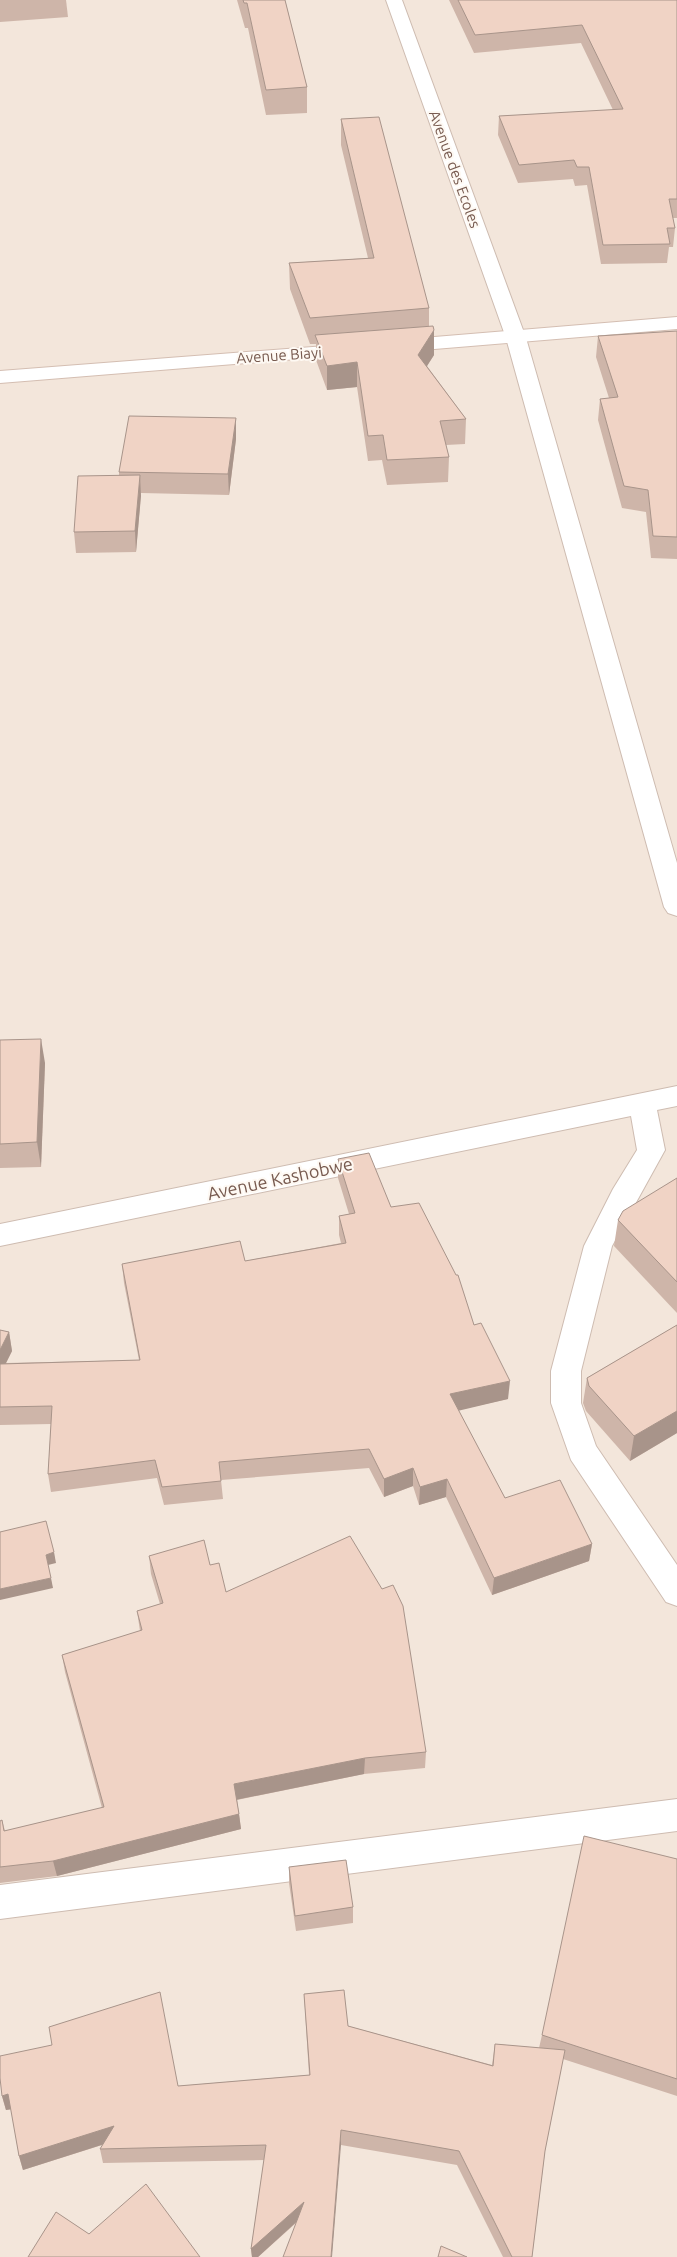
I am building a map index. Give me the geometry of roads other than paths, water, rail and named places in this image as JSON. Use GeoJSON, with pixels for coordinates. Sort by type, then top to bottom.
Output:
{"type":"FeatureCollection","features":[{"type":"Feature","properties":{"kind":"street","name":"Avenue des Ecoles"},"geometry":{"type":"LineString","coordinates":[[394,0],[516,338],[677,907]]}},
{"type":"Feature","properties":{"kind":"street","name":"Avenue Biayi"},"geometry":{"type":"LineString","coordinates":[[0,377],[677,324]]}},
{"type":"Feature","properties":{"kind":"street","name":"Avenue Kashobwe"},"geometry":{"type":"LineString","coordinates":[[0,1235],[677,1096]]}},
{"type":"Feature","properties":{"kind":"street"},"geometry":{"type":"LineString","coordinates":[[642,1103],[650,1136],[651,1150],[646,1162],[623,1197],[598,1246],[566,1371],[566,1403],[582,1451],[677,1592]]}},
{"type":"Feature","properties":{"kind":"street"},"geometry":{"type":"LineString","coordinates":[[0,1902],[677,1815]]}}]}
